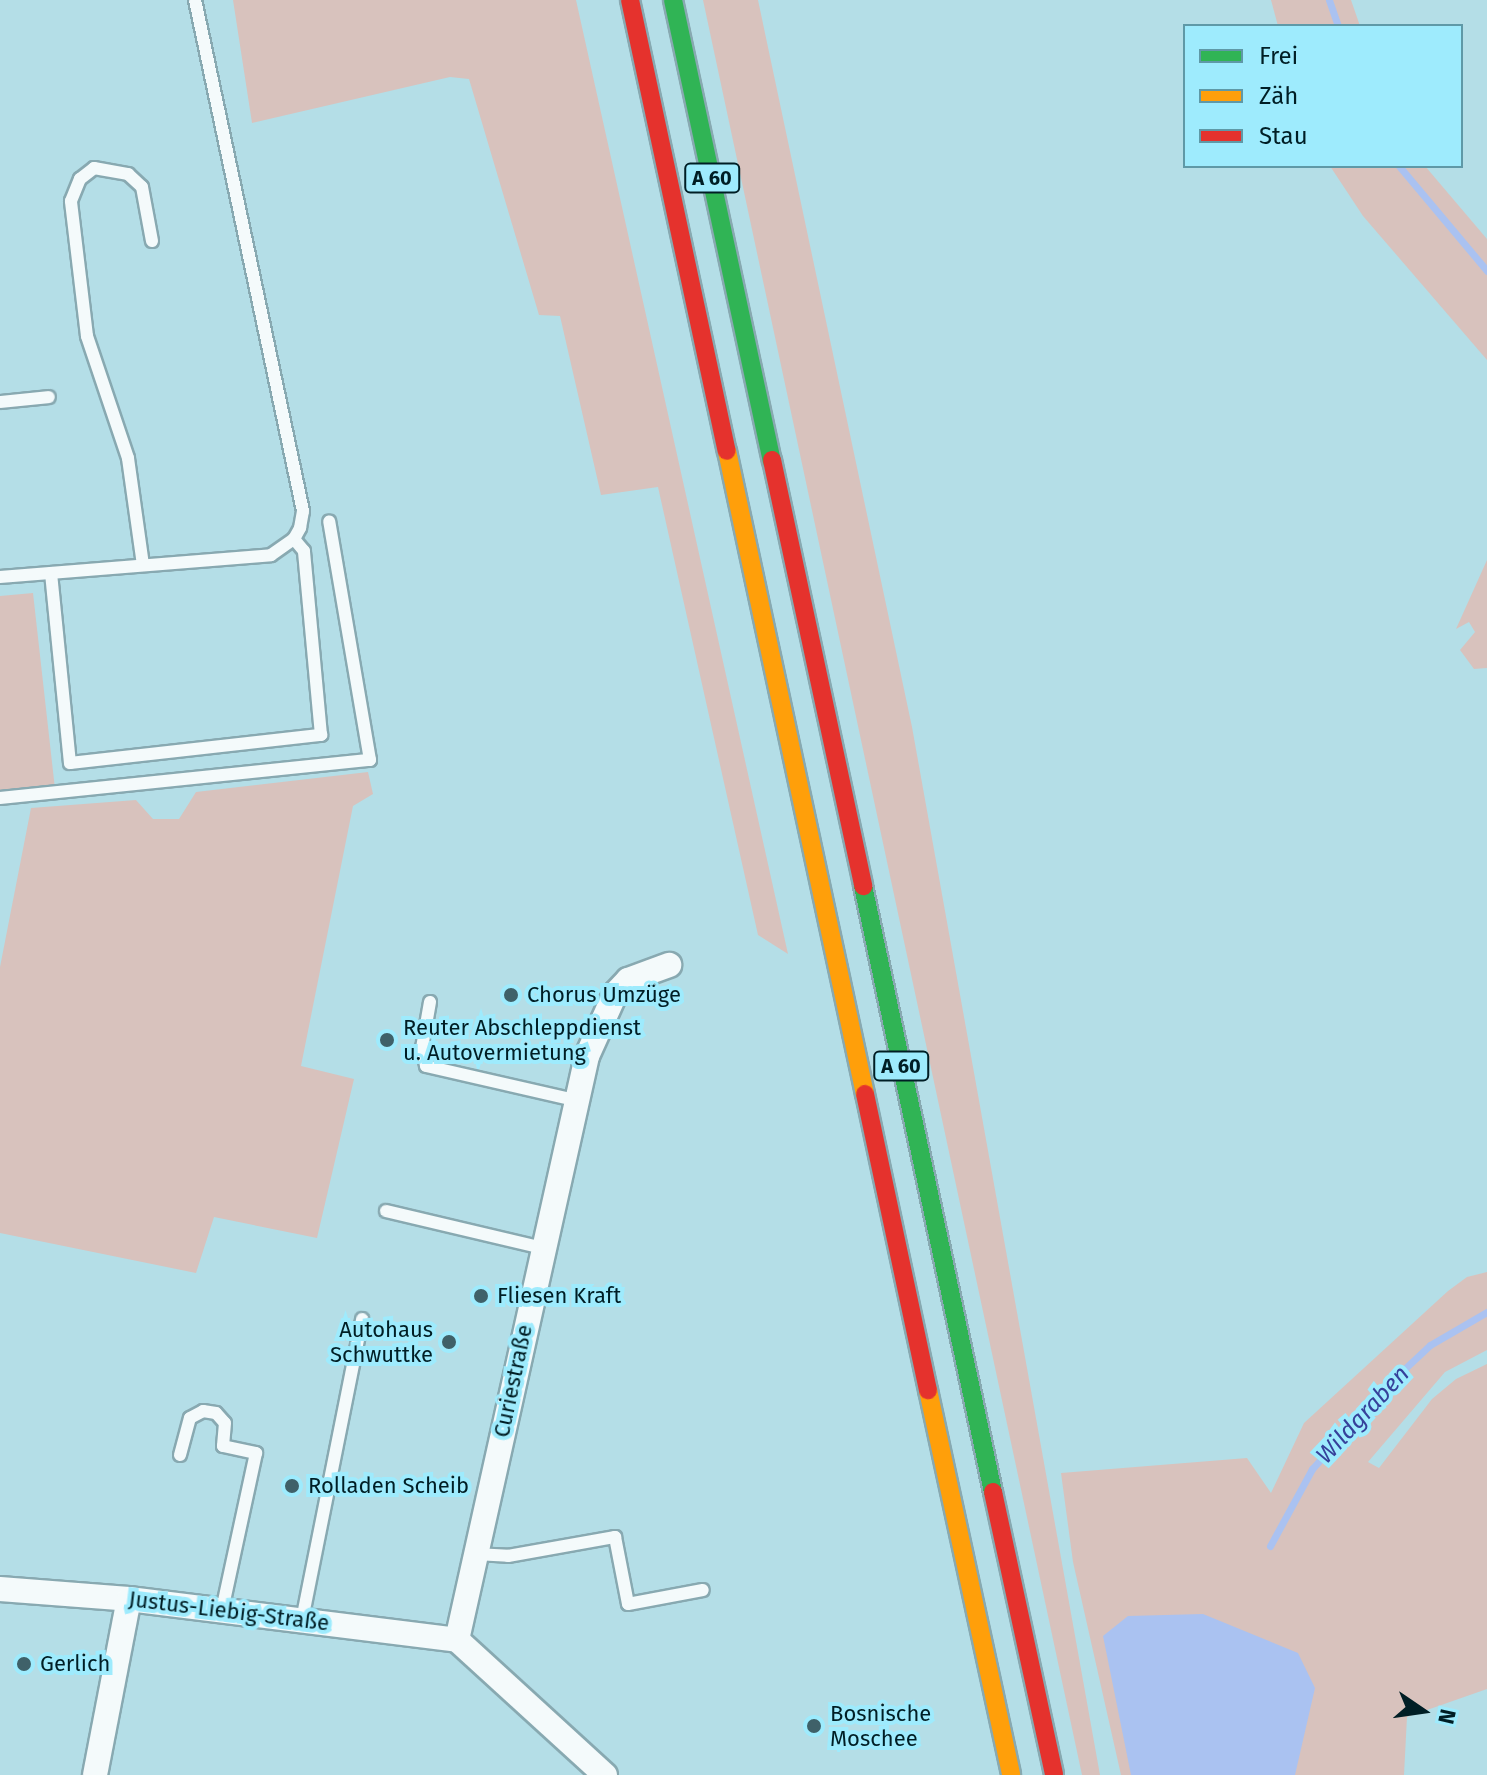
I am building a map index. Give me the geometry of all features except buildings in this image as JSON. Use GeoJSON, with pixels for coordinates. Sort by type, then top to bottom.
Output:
{"type":"FeatureCollection","features":[{"type":"Feature","properties":{"kind":"highway","name":"A 60"},"geometry":{"type":"LineString","coordinates":[[630,0],[1011,1775]]}},
{"type":"Feature","properties":{"kind":"highway","name":"A 60"},"geometry":{"type":"LineString","coordinates":[[673,0],[1054,1775]]}},
{"type":"Feature","properties":{"kind":"street","name":"Curiestraße"},"geometry":{"type":"LineString","coordinates":[[457,1640],[575,1100],[592,1044],[615,994],[628,980],[669,965]]}},
{"type":"Feature","properties":{"kind":"street","name":"Justus-Liebig-Straße"},"geometry":{"type":"LineString","coordinates":[[0,1589],[129,1599],[457,1640]]}},
{"type":"Feature","properties":{"kind":"street"},"geometry":{"type":"LineString","coordinates":[[95,1775],[129,1599]]}},
{"type":"Feature","properties":{"kind":"street"},"geometry":{"type":"LineString","coordinates":[[457,1640],[605,1775]]}},
{"type":"Feature","properties":{"kind":"lane"},"geometry":{"type":"LineString","coordinates":[[0,577],[271,555],[294,539],[303,511],[195,0]]}},
{"type":"Feature","properties":{"kind":"lane"},"geometry":{"type":"LineString","coordinates":[[143,565],[128,458],[87,336],[71,201],[80,179],[94,168],[128,174],[142,187],[152,241]]}},
{"type":"Feature","properties":{"kind":"lane"},"geometry":{"type":"LineString","coordinates":[[0,402],[49,397]]}},
{"type":"Feature","properties":{"kind":"lane"},"geometry":{"type":"LineString","coordinates":[[0,798],[370,760],[329,521]]}},
{"type":"Feature","properties":{"kind":"lane"},"geometry":{"type":"LineString","coordinates":[[51,573],[70,763],[321,735],[304,551],[294,539]]}},
{"type":"Feature","properties":{"kind":"lane"},"geometry":{"type":"LineString","coordinates":[[430,1002],[422,1048],[426,1066],[575,1100]]}},
{"type":"Feature","properties":{"kind":"lane"},"geometry":{"type":"LineString","coordinates":[[386,1211],[543,1248]]}},
{"type":"Feature","properties":{"kind":"lane"},"geometry":{"type":"LineString","coordinates":[[302,1620],[362,1319]]}},
{"type":"Feature","properties":{"kind":"lane"},"geometry":{"type":"LineString","coordinates":[[180,1455],[190,1418],[203,1411],[216,1413],[225,1423],[223,1446],[256,1453],[222,1610]]}},
{"type":"Feature","properties":{"kind":"lane"},"geometry":{"type":"LineString","coordinates":[[475,1554],[508,1556],[615,1537],[628,1604],[703,1590]]}},
{"type":"Feature","properties":{"kind":"shaded area"},"geometry":{"type":"Polygon","coordinates":[[[233,0],[576,0],[788,954],[758,935],[658,487],[601,495],[560,316],[539,315],[469,79],[450,77],[252,123],[233,0]]]}},
{"type":"Feature","properties":{"kind":"shaded area"},"geometry":{"type":"Polygon","coordinates":[[[703,0],[758,0],[912,727],[1100,1775],[1082,1775],[703,0]]]}},
{"type":"Feature","properties":{"kind":"shaded area"},"geometry":{"type":"Polygon","coordinates":[[[1271,0],[1351,0],[1359,24],[1277,24],[1271,0]]]}},
{"type":"Feature","properties":{"kind":"shaded area"},"geometry":{"type":"Polygon","coordinates":[[[1331,168],[1427,168],[1487,239],[1487,360],[1363,216],[1331,168]]]}},
{"type":"Feature","properties":{"kind":"shaded area"},"geometry":{"type":"Polygon","coordinates":[[[1487,560],[1487,668],[1474,669],[1460,650],[1475,632],[1469,622],[1456,629],[1487,560]]]}},
{"type":"Feature","properties":{"kind":"shaded area"},"geometry":{"type":"Polygon","coordinates":[[[33,593],[55,789],[0,794],[0,596],[33,593]]]}},
{"type":"Feature","properties":{"kind":"shaded area"},"geometry":{"type":"Polygon","coordinates":[[[368,772],[373,794],[353,806],[301,1066],[354,1079],[317,1238],[214,1217],[196,1273],[0,1233],[0,967],[31,808],[136,800],[153,819],[179,819],[196,792],[368,772]]]}},
{"type":"Feature","properties":{"kind":"shaded area"},"geometry":{"type":"Polygon","coordinates":[[[1487,1272],[1487,1350],[1445,1372],[1368,1462],[1379,1468],[1432,1399],[1456,1379],[1487,1364],[1487,1689],[1407,1717],[1404,1775],[1121,1775],[1073,1562],[1061,1473],[1247,1458],[1271,1493],[1304,1423],[1448,1291],[1467,1277],[1487,1272]]]}},
{"type":"Feature","properties":{"kind":"water"},"geometry":{"type":"Polygon","coordinates":[[[1203,1614],[1298,1653],[1315,1688],[1295,1775],[1131,1775],[1103,1636],[1128,1616],[1203,1614]]]}},
{"type":"Feature","properties":{"kind":"waterway"},"geometry":{"type":"LineString","coordinates":[[1329,0],[1337,24]]}},
{"type":"Feature","properties":{"kind":"waterway"},"geometry":{"type":"LineString","coordinates":[[1401,168],[1487,271]]}},
{"type":"Feature","properties":{"kind":"waterway","name":"Wildgraben"},"geometry":{"type":"LineString","coordinates":[[1270,1546],[1312,1469],[1383,1389],[1430,1345],[1487,1312]]}},
{"type":"Feature","properties":{"kind":"traffic: fast"},"geometry":{"type":"LineString","coordinates":[[673,0],[772,460]]}},
{"type":"Feature","properties":{"kind":"traffic: fast"},"geometry":{"type":"LineString","coordinates":[[863,886],[993,1492]]}},
{"type":"Feature","properties":{"kind":"traffic: slow"},"geometry":{"type":"LineString","coordinates":[[727,451],[865,1094]]}},
{"type":"Feature","properties":{"kind":"traffic: slow"},"geometry":{"type":"LineString","coordinates":[[928,1390],[1011,1775]]}},
{"type":"Feature","properties":{"kind":"traffic: jam"},"geometry":{"type":"LineString","coordinates":[[630,0],[727,451]]}},
{"type":"Feature","properties":{"kind":"traffic: jam"},"geometry":{"type":"LineString","coordinates":[[772,460],[863,886]]}},
{"type":"Feature","properties":{"kind":"traffic: jam"},"geometry":{"type":"LineString","coordinates":[[865,1094],[928,1390]]}},
{"type":"Feature","properties":{"kind":"traffic: jam"},"geometry":{"type":"LineString","coordinates":[[993,1492],[1054,1775]]}},
{"type":"Feature","properties":{"kind":"place","name":"Chorus Umzüge"},"geometry":{"type":"Point","coordinates":[511,995]}},
{"type":"Feature","properties":{"kind":"place","name":"Reuter Abschleppdienst u. Autovermietung"},"geometry":{"type":"Point","coordinates":[387,1040]}},
{"type":"Feature","properties":{"kind":"place","name":"Fliesen Kraft"},"geometry":{"type":"Point","coordinates":[481,1296]}},
{"type":"Feature","properties":{"kind":"place","name":"Autohaus Schwuttke"},"geometry":{"type":"Point","coordinates":[449,1342]}},
{"type":"Feature","properties":{"kind":"place","name":"Rolladen Scheib"},"geometry":{"type":"Point","coordinates":[292,1486]}},
{"type":"Feature","properties":{"kind":"place","name":"Gerlich"},"geometry":{"type":"Point","coordinates":[24,1664]}},
{"type":"Feature","properties":{"kind":"place","name":"Bosnische Moschee"},"geometry":{"type":"Point","coordinates":[814,1726]}}]}
